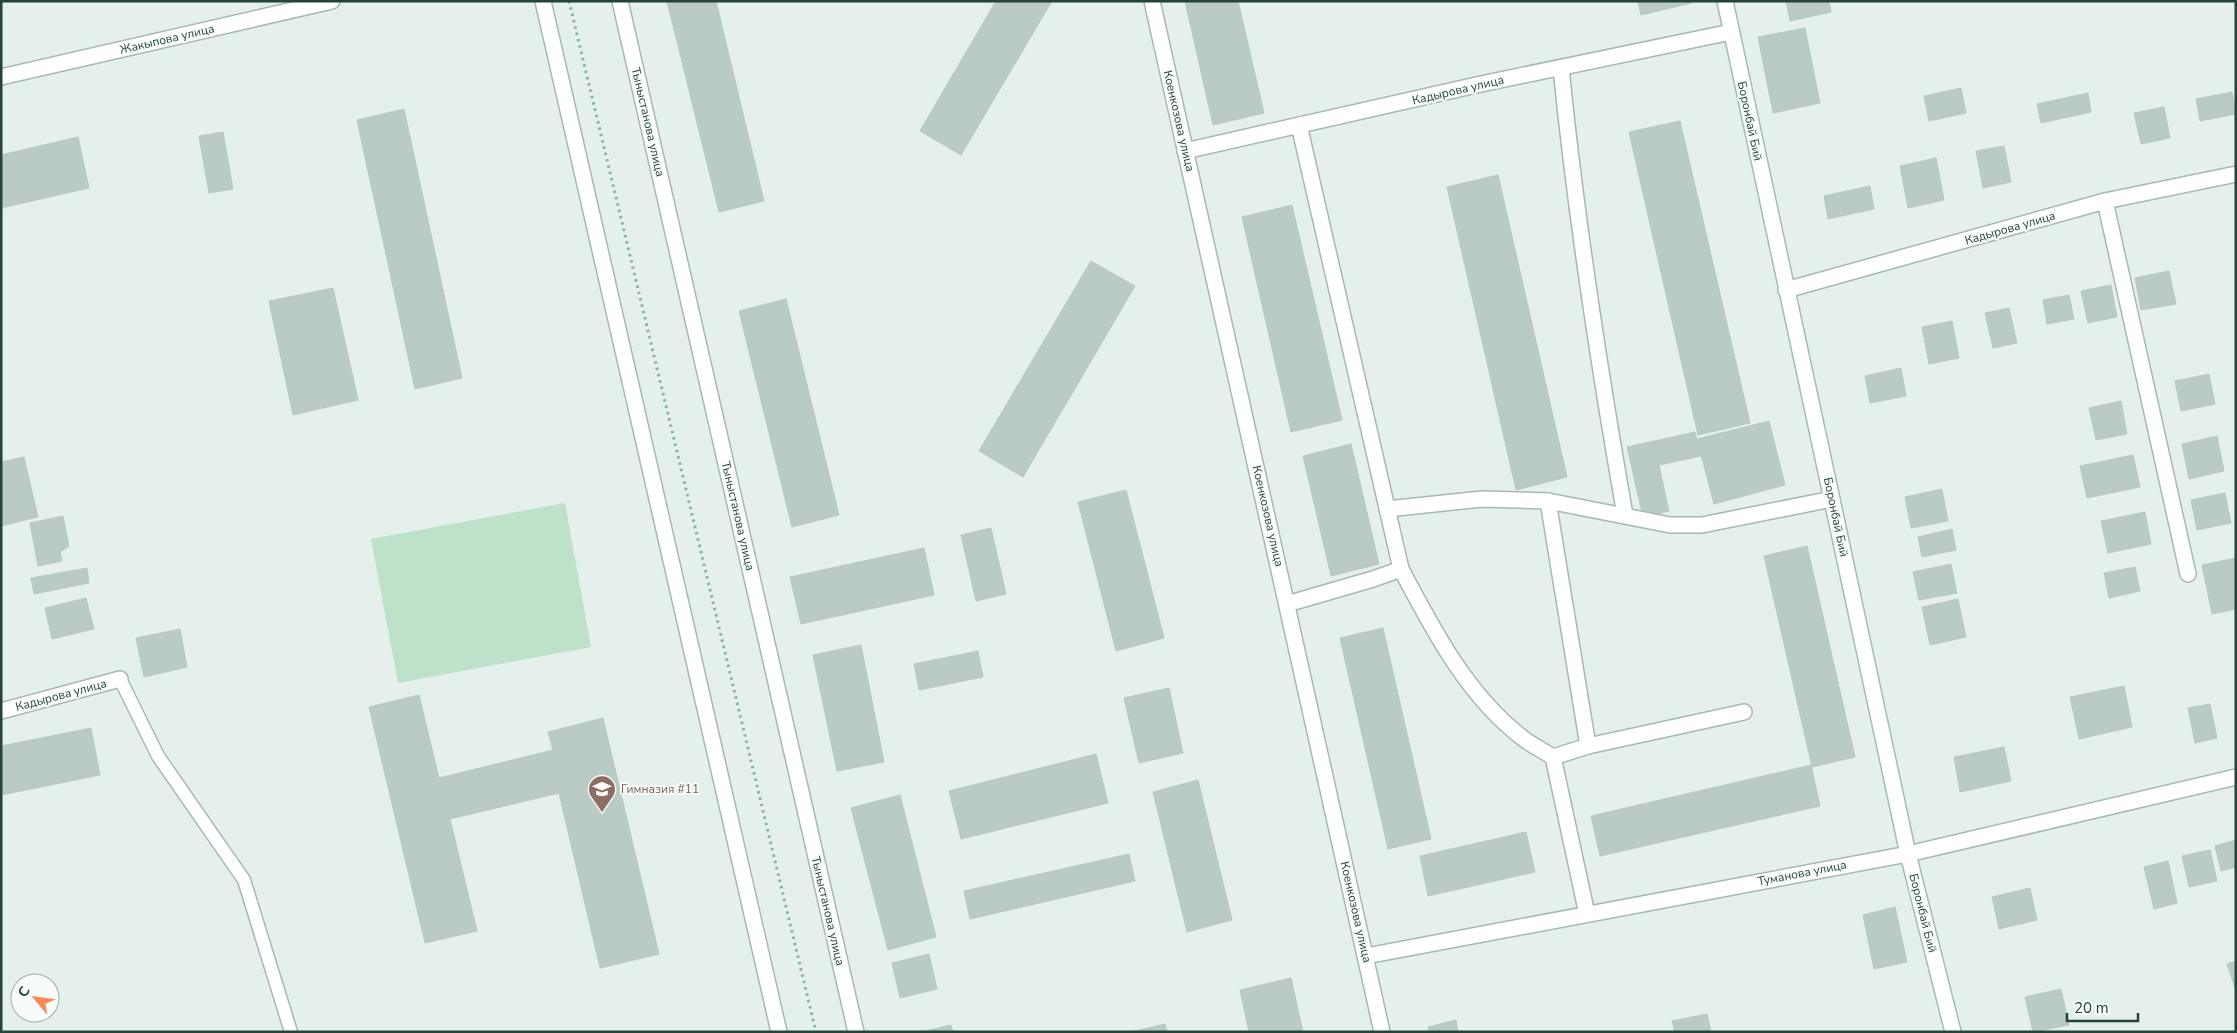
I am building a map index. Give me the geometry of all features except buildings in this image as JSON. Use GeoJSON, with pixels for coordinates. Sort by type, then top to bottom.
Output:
{"type":"FeatureCollection","features":[{"type":"Feature","properties":{"kind":"street","name":"Жакыпова улица"},"geometry":{"type":"LineString","coordinates":[[1,77],[332,1]]}},
{"type":"Feature","properties":{"kind":"street"},"geometry":{"type":"LineString","coordinates":[[543,1],[779,1032]]}},
{"type":"Feature","properties":{"kind":"street","name":"Тыныстанова улица"},"geometry":{"type":"LineString","coordinates":[[620,1],[856,1032]]}},
{"type":"Feature","properties":{"kind":"street","name":"Коенкозова улица"},"geometry":{"type":"LineString","coordinates":[[1152,1],[1382,1032]]}},
{"type":"Feature","properties":{"kind":"street","name":"Боронбай Бий"},"geometry":{"type":"LineString","coordinates":[[1724,1],[1908,854],[1953,1032]]}},
{"type":"Feature","properties":{"kind":"street","name":"Кадырова улица"},"geometry":{"type":"LineString","coordinates":[[1185,151],[1731,32]]}},
{"type":"Feature","properties":{"kind":"street"},"geometry":{"type":"LineString","coordinates":[[1561,68],[1573,182],[1625,515]]}},
{"type":"Feature","properties":{"kind":"street"},"geometry":{"type":"LineString","coordinates":[[1299,126],[1401,569],[1429,623],[1477,693],[1524,739],[1553,757],[1587,914]]}},
{"type":"Feature","properties":{"kind":"street","name":"Кадырова улица"},"geometry":{"type":"LineString","coordinates":[[1786,290],[2105,201],[2236,174]]}},
{"type":"Feature","properties":{"kind":"street"},"geometry":{"type":"LineString","coordinates":[[2105,201],[2188,574]]}},
{"type":"Feature","properties":{"kind":"street"},"geometry":{"type":"LineString","coordinates":[[1387,509],[1482,499],[1548,501],[1670,525],[1702,525],[1832,499]]}},
{"type":"Feature","properties":{"kind":"street"},"geometry":{"type":"LineString","coordinates":[[1548,501],[1588,746]]}},
{"type":"Feature","properties":{"kind":"street"},"geometry":{"type":"LineString","coordinates":[[1287,604],[1401,569]]}},
{"type":"Feature","properties":{"kind":"street","name":"Кадырова улица"},"geometry":{"type":"LineString","coordinates":[[1,710],[120,679]]}},
{"type":"Feature","properties":{"kind":"street"},"geometry":{"type":"LineString","coordinates":[[1553,757],[1588,746],[1744,712]]}},
{"type":"Feature","properties":{"kind":"street","name":"Туманова улица"},"geometry":{"type":"LineString","coordinates":[[1366,956],[1908,854],[2236,777]]}},
{"type":"Feature","properties":{"kind":"lane"},"geometry":{"type":"LineString","coordinates":[[120,679],[158,756],[244,880],[291,1032]]}},
{"type":"Feature","properties":{"kind":"path"},"geometry":{"type":"LineString","coordinates":[[569,1],[816,1032]]}},
{"type":"Feature","properties":{"kind":"green space"},"geometry":{"type":"Polygon","coordinates":[[[565,503],[591,647],[398,683],[371,539],[565,503]]]}},
{"type":"Feature","properties":{"kind":"place","name":"Гимназия #11"},"geometry":{"type":"Point","coordinates":[602,813]}}]}
